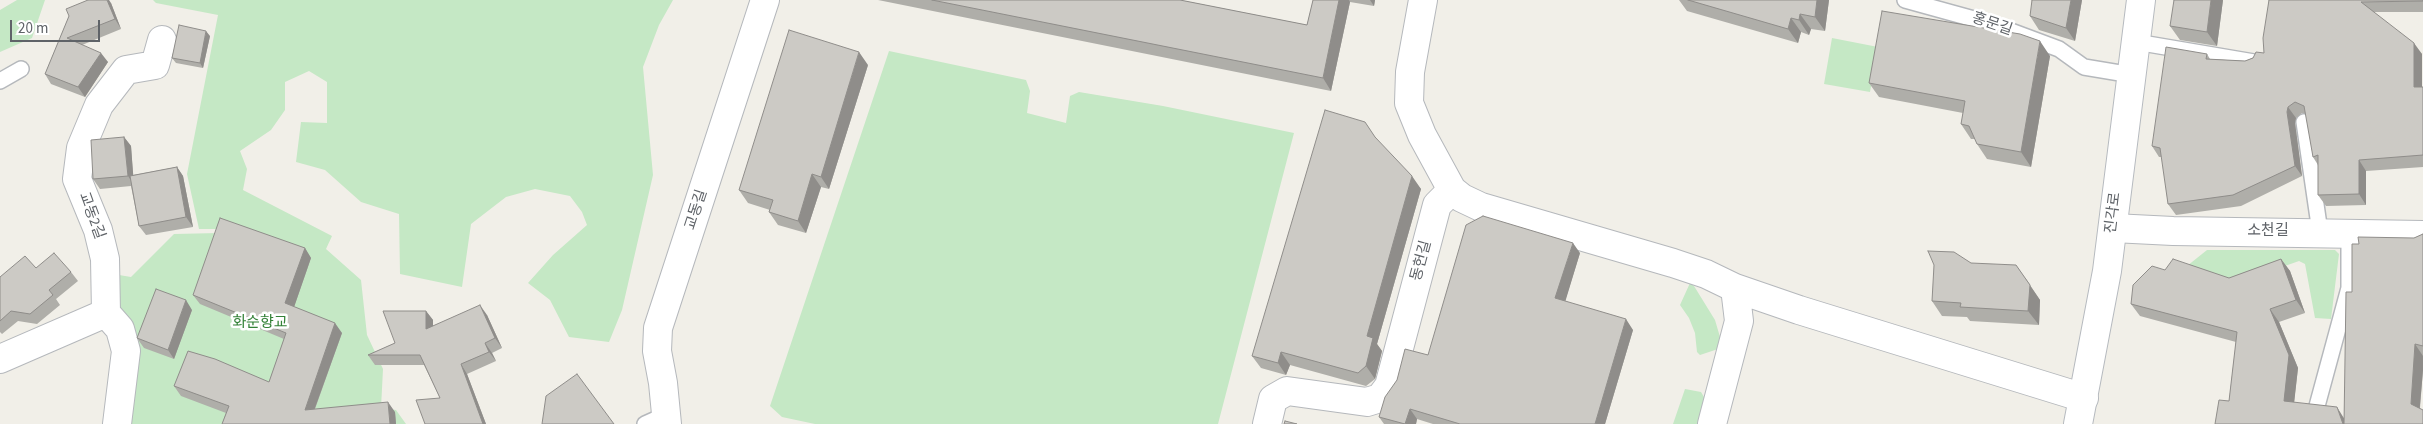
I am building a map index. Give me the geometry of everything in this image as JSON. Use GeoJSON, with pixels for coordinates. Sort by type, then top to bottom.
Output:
{"type":"FeatureCollection","features":[{"type":"Feature","properties":{"kind":"street","name":"교동길"},"geometry":{"type":"LineString","coordinates":[[659,421],[663,383],[657,351],[658,328],[765,0]]}},
{"type":"Feature","properties":{"kind":"street"},"geometry":{"type":"LineString","coordinates":[[1423,0],[1410,72],[1409,103],[1422,134],[1452,190],[1462,198],[1481,207],[1673,263],[1706,274],[1735,288],[2084,398]]}},
{"type":"Feature","properties":{"kind":"street","name":"진각로"},"geometry":{"type":"LineString","coordinates":[[2078,424],[2102,301],[2141,0]]}},
{"type":"Feature","properties":{"kind":"street","name":"교동2길"},"geometry":{"type":"LineString","coordinates":[[106,313],[104,259],[98,230],[77,179],[81,148],[99,105],[126,70],[155,65],[162,40]]}},
{"type":"Feature","properties":{"kind":"street","name":"동헌길"},"geometry":{"type":"LineString","coordinates":[[1267,424],[1273,399],[1287,391],[1366,402],[1380,398],[1389,386],[1437,205],[1452,190]]}},
{"type":"Feature","properties":{"kind":"street","name":"소천길"},"geometry":{"type":"LineString","coordinates":[[2112,228],[2174,232],[2320,232],[2423,235]]}},
{"type":"Feature","properties":{"kind":"street"},"geometry":{"type":"LineString","coordinates":[[1712,424],[1739,321],[1735,288]]}},
{"type":"Feature","properties":{"kind":"street"},"geometry":{"type":"LineString","coordinates":[[0,359],[106,313],[120,329],[126,351],[117,424]]}},
{"type":"Feature","properties":{"kind":"lane","name":"홍문길"},"geometry":{"type":"LineString","coordinates":[[1905,0],[1992,24],[2059,49],[2084,67],[2132,75]]}},
{"type":"Feature","properties":{"kind":"lane"},"geometry":{"type":"LineString","coordinates":[[2136,42],[2254,62]]}},
{"type":"Feature","properties":{"kind":"lane"},"geometry":{"type":"LineString","coordinates":[[0,81],[21,69]]}},
{"type":"Feature","properties":{"kind":"lane"},"geometry":{"type":"LineString","coordinates":[[2304,122],[2320,232]]}},
{"type":"Feature","properties":{"kind":"lane"},"geometry":{"type":"LineString","coordinates":[[2317,406],[2349,288],[2349,233]]}},
{"type":"Feature","properties":{"kind":"green space"},"geometry":{"type":"Polygon","coordinates":[[[17,0],[45,0],[32,38],[0,52],[0,10],[17,0]]]}},
{"type":"Feature","properties":{"kind":"green space","name":"화순향교"},"geometry":{"type":"Polygon","coordinates":[[[153,0],[673,0],[659,25],[643,67],[653,175],[622,310],[609,342],[569,337],[550,300],[528,283],[553,255],[587,225],[582,212],[570,196],[535,189],[506,197],[471,224],[462,287],[400,274],[399,214],[361,202],[325,170],[296,162],[301,122],[327,123],[327,82],[309,71],[285,82],[285,110],[271,130],[240,151],[247,169],[243,190],[332,236],[326,249],[361,280],[367,335],[383,369],[381,408],[396,410],[406,424],[122,424],[117,310],[119,275],[131,277],[174,234],[219,233],[221,229],[199,229],[187,174],[218,15],[156,3],[153,0]]]}},
{"type":"Feature","properties":{"kind":"green space"},"geometry":{"type":"Polygon","coordinates":[[[1832,38],[1878,47],[1870,92],[1824,84],[1832,38]]]}},
{"type":"Feature","properties":{"kind":"green space"},"geometry":{"type":"Polygon","coordinates":[[[889,51],[1026,80],[1030,91],[1027,113],[1066,123],[1070,96],[1079,92],[1163,106],[1294,133],[1218,424],[815,424],[782,417],[770,406],[889,51]]]}},
{"type":"Feature","properties":{"kind":"green space"},"geometry":{"type":"Polygon","coordinates":[[[2207,250],[2335,250],[2339,254],[2331,319],[2315,318],[2305,264],[2299,261],[2231,285],[2187,266],[2207,250]]]}},
{"type":"Feature","properties":{"kind":"green space"},"geometry":{"type":"Polygon","coordinates":[[[1690,283],[1694,286],[1715,320],[1720,337],[1718,349],[1700,355],[1697,352],[1695,333],[1689,318],[1680,305],[1690,283]]]}},
{"type":"Feature","properties":{"kind":"green space"},"geometry":{"type":"Polygon","coordinates":[[[1685,389],[1701,392],[1707,402],[1701,424],[1673,424],[1685,389]]]}},
{"type":"Feature","properties":{"kind":"building"},"geometry":{"type":"Polygon","coordinates":[[[88,0],[107,0],[115,19],[67,38],[101,53],[78,87],[45,74],[69,16],[66,9],[88,0]]]}},
{"type":"Feature","properties":{"kind":"building"},"geometry":{"type":"Polygon","coordinates":[[[932,0],[1180,0],[1307,25],[1313,0],[1339,0],[1323,78],[932,0]]]}},
{"type":"Feature","properties":{"kind":"building"},"geometry":{"type":"Polygon","coordinates":[[[1688,0],[1817,0],[1815,17],[1800,14],[1799,20],[1791,18],[1788,29],[1688,0]]]}},
{"type":"Feature","properties":{"kind":"building"},"geometry":{"type":"Polygon","coordinates":[[[2032,0],[2071,0],[2066,28],[2030,16],[2032,0]]]}},
{"type":"Feature","properties":{"kind":"building"},"geometry":{"type":"Polygon","coordinates":[[[2174,0],[2211,0],[2207,32],[2170,26],[2174,0]]]}},
{"type":"Feature","properties":{"kind":"building"},"geometry":{"type":"Polygon","coordinates":[[[2269,0],[2423,0],[2361,2],[2414,43],[2414,87],[2423,87],[2423,155],[2359,160],[2359,194],[2318,195],[2318,155],[2313,157],[2304,106],[2295,102],[2288,107],[2287,112],[2295,166],[2233,195],[2168,204],[2160,148],[2152,146],[2166,47],[2207,54],[2206,59],[2245,61],[2253,58],[2256,52],[2264,53],[2263,38],[2269,0]]]}},
{"type":"Feature","properties":{"kind":"building"},"geometry":{"type":"Polygon","coordinates":[[[1882,11],[2020,34],[2040,41],[2021,152],[1977,144],[1969,126],[1961,124],[1965,101],[1869,83],[1882,11]]]}},
{"type":"Feature","properties":{"kind":"building"},"geometry":{"type":"Polygon","coordinates":[[[179,25],[206,31],[200,63],[172,58],[179,25]]]}},
{"type":"Feature","properties":{"kind":"building"},"geometry":{"type":"Polygon","coordinates":[[[789,30],[859,52],[821,177],[812,174],[798,221],[769,212],[773,200],[739,190],[789,30]]]}},
{"type":"Feature","properties":{"kind":"building"},"geometry":{"type":"Polygon","coordinates":[[[1325,110],[1365,122],[1375,137],[1412,176],[1367,336],[1373,338],[1366,366],[1358,373],[1281,352],[1278,363],[1252,356],[1325,110]]]}},
{"type":"Feature","properties":{"kind":"building"},"geometry":{"type":"Polygon","coordinates":[[[124,137],[128,176],[93,179],[91,140],[124,137]]]}},
{"type":"Feature","properties":{"kind":"building"},"geometry":{"type":"Polygon","coordinates":[[[177,167],[186,217],[139,226],[130,176],[177,167]]]}},
{"type":"Feature","properties":{"kind":"building"},"geometry":{"type":"Polygon","coordinates":[[[1483,216],[1573,243],[1555,298],[1626,319],[1595,424],[1460,424],[1410,409],[1405,424],[1379,417],[1385,397],[1397,380],[1405,349],[1428,355],[1466,225],[1483,216]]]}},
{"type":"Feature","properties":{"kind":"building"},"geometry":{"type":"Polygon","coordinates":[[[220,218],[305,248],[285,303],[335,323],[305,410],[388,402],[390,424],[222,424],[229,406],[174,386],[188,351],[215,359],[269,382],[286,333],[193,295],[220,218]]]}},
{"type":"Feature","properties":{"kind":"building"},"geometry":{"type":"Polygon","coordinates":[[[2423,234],[2423,346],[2415,344],[2411,404],[2423,410],[2423,424],[2344,424],[2346,292],[2352,292],[2352,244],[2359,244],[2358,237],[2414,238],[2423,234]]]}},
{"type":"Feature","properties":{"kind":"building"},"geometry":{"type":"Polygon","coordinates":[[[1928,251],[1954,252],[1971,263],[2016,265],[2030,285],[2028,311],[1960,307],[1961,303],[1932,301],[1934,265],[1928,251]]]}},
{"type":"Feature","properties":{"kind":"building"},"geometry":{"type":"Polygon","coordinates":[[[54,253],[71,272],[49,290],[53,295],[30,314],[11,311],[0,321],[0,277],[25,256],[36,268],[54,253]]]}},
{"type":"Feature","properties":{"kind":"building"},"geometry":{"type":"Polygon","coordinates":[[[2173,259],[2229,278],[2281,259],[2296,300],[2270,309],[2289,355],[2284,401],[2337,407],[2343,424],[2215,424],[2219,400],[2229,401],[2237,332],[2131,304],[2133,285],[2152,266],[2165,270],[2173,259]]]}},
{"type":"Feature","properties":{"kind":"building"},"geometry":{"type":"Polygon","coordinates":[[[156,289],[186,300],[168,350],[137,338],[156,289]]]}},
{"type":"Feature","properties":{"kind":"building"},"geometry":{"type":"Polygon","coordinates":[[[480,305],[495,338],[485,343],[489,352],[461,364],[483,424],[425,424],[416,400],[440,398],[420,355],[368,355],[395,343],[383,311],[426,311],[426,329],[480,305]]]}},
{"type":"Feature","properties":{"kind":"building"},"geometry":{"type":"Polygon","coordinates":[[[577,374],[614,424],[542,424],[546,396],[577,374]]]}},
{"type":"Feature","properties":{"kind":"building"},"geometry":{"type":"Polygon","coordinates":[[[1285,421],[1297,424],[1284,424],[1285,421]]]}}]}
